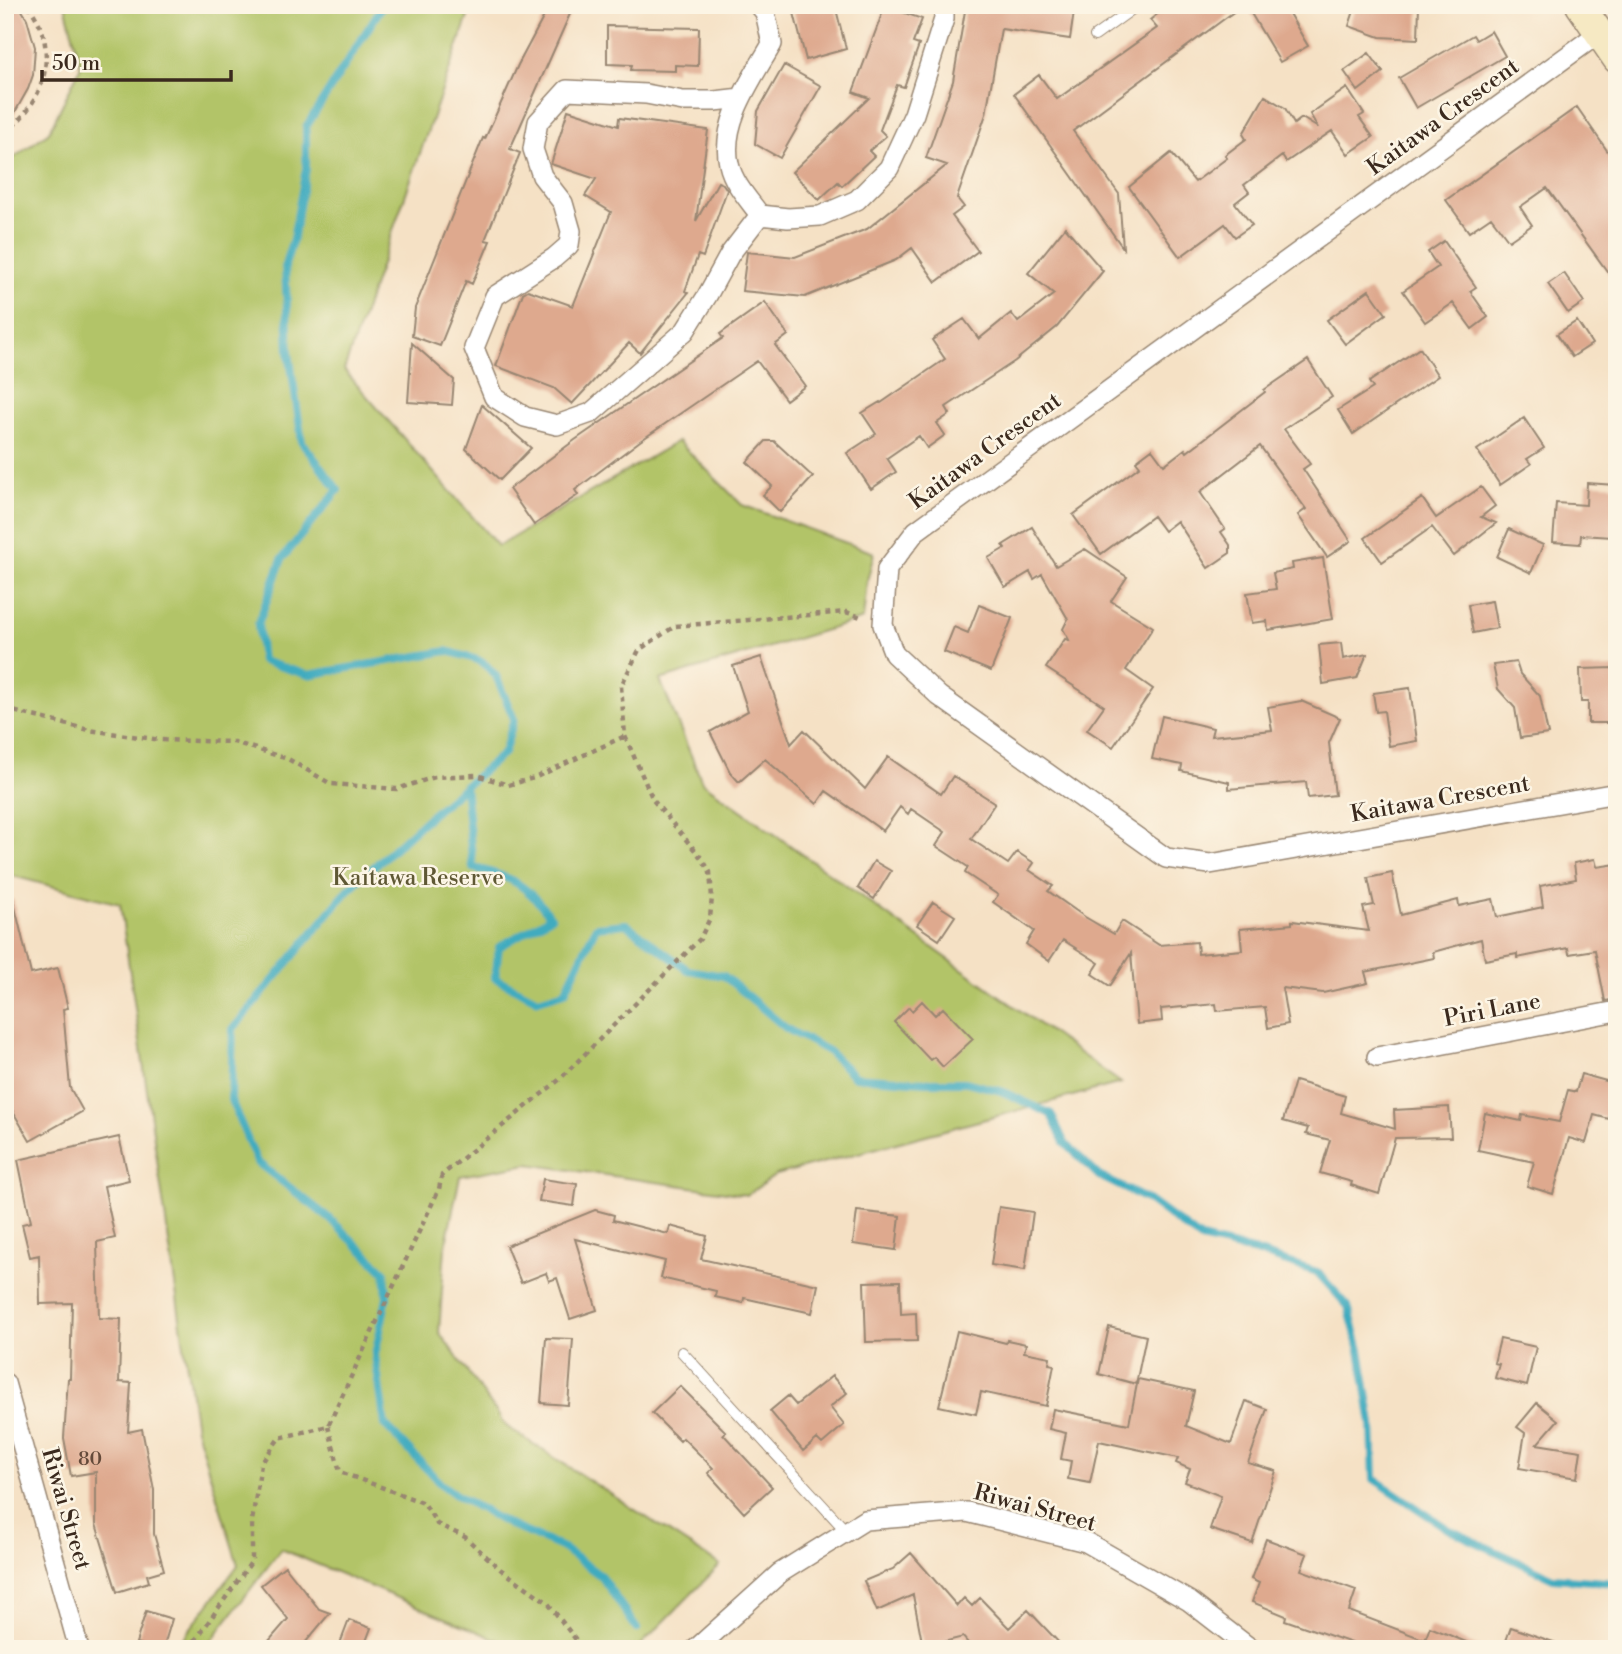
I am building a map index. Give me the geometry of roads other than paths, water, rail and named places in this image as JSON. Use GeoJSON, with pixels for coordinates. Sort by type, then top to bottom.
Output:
{"type":"FeatureCollection","features":[{"type":"Feature","properties":{"kind":"street"},"geometry":{"type":"LineString","coordinates":[[759,5],[765,12],[772,44],[741,98],[729,134],[729,165],[743,194],[760,215],[788,218],[820,216],[857,200],[890,168],[914,114],[944,19],[944,5]]}},
{"type":"Feature","properties":{"kind":"street"},"geometry":{"type":"LineString","coordinates":[[1580,5],[1617,60]]}},
{"type":"Feature","properties":{"kind":"street","name":"Kaitawa Crescent"},"geometry":{"type":"LineString","coordinates":[[1599,33],[916,531],[887,569],[883,625],[894,654],[939,696],[1166,858],[1210,864],[1617,793]]}},
{"type":"Feature","properties":{"kind":"street"},"geometry":{"type":"LineString","coordinates":[[741,98],[683,101],[646,93],[567,90],[538,122],[533,149],[542,176],[563,203],[571,230],[569,245],[554,258],[495,296],[474,348],[494,397],[525,417],[557,425],[591,413],[685,331],[730,254],[760,215]]}},
{"type":"Feature","properties":{"kind":"street","name":"Piri Lane"},"geometry":{"type":"LineString","coordinates":[[1377,1057],[1617,1011]]}},
{"type":"Feature","properties":{"kind":"street","name":"Riwai Street"},"geometry":{"type":"LineString","coordinates":[[5,1383],[79,1649]]}},
{"type":"Feature","properties":{"kind":"street","name":"Riwai Street"},"geometry":{"type":"LineString","coordinates":[[696,1649],[780,1573],[865,1520],[967,1512],[1086,1542],[1189,1601],[1251,1649]]}},
{"type":"Feature","properties":{"kind":"lane"},"geometry":{"type":"LineString","coordinates":[[1095,36],[1138,5]]}},
{"type":"Feature","properties":{"kind":"lane"},"geometry":{"type":"LineString","coordinates":[[682,1352],[846,1532]]}},
{"type":"Feature","properties":{"kind":"waterway"},"geometry":{"type":"LineString","coordinates":[[383,5],[306,127],[306,169],[293,239],[285,265],[289,352],[302,442],[338,490],[282,559],[258,624],[262,661],[308,675],[447,651],[486,665],[496,676],[514,719],[504,753],[348,890],[233,1029],[231,1100],[257,1162],[330,1219],[385,1272],[387,1297],[375,1355],[385,1425],[441,1484],[456,1495],[509,1525],[561,1547],[601,1576],[637,1629]]}},
{"type":"Feature","properties":{"kind":"waterway"},"geometry":{"type":"LineString","coordinates":[[465,785],[473,868],[517,884],[534,897],[551,917],[499,947],[495,978],[538,1000],[565,992],[596,927],[626,924],[688,970],[724,976],[787,1029],[828,1051],[855,1077],[966,1082],[1001,1091],[1051,1114],[1064,1142],[1099,1176],[1148,1200],[1201,1239],[1256,1252],[1317,1272],[1348,1306],[1360,1350],[1372,1424],[1374,1479],[1448,1529],[1553,1578],[1617,1583]]}},
{"type":"Feature","properties":{"kind":"park label","name":"Kaitawa Reserve"},"geometry":{"type":"Point","coordinates":[418,878]}}]}
